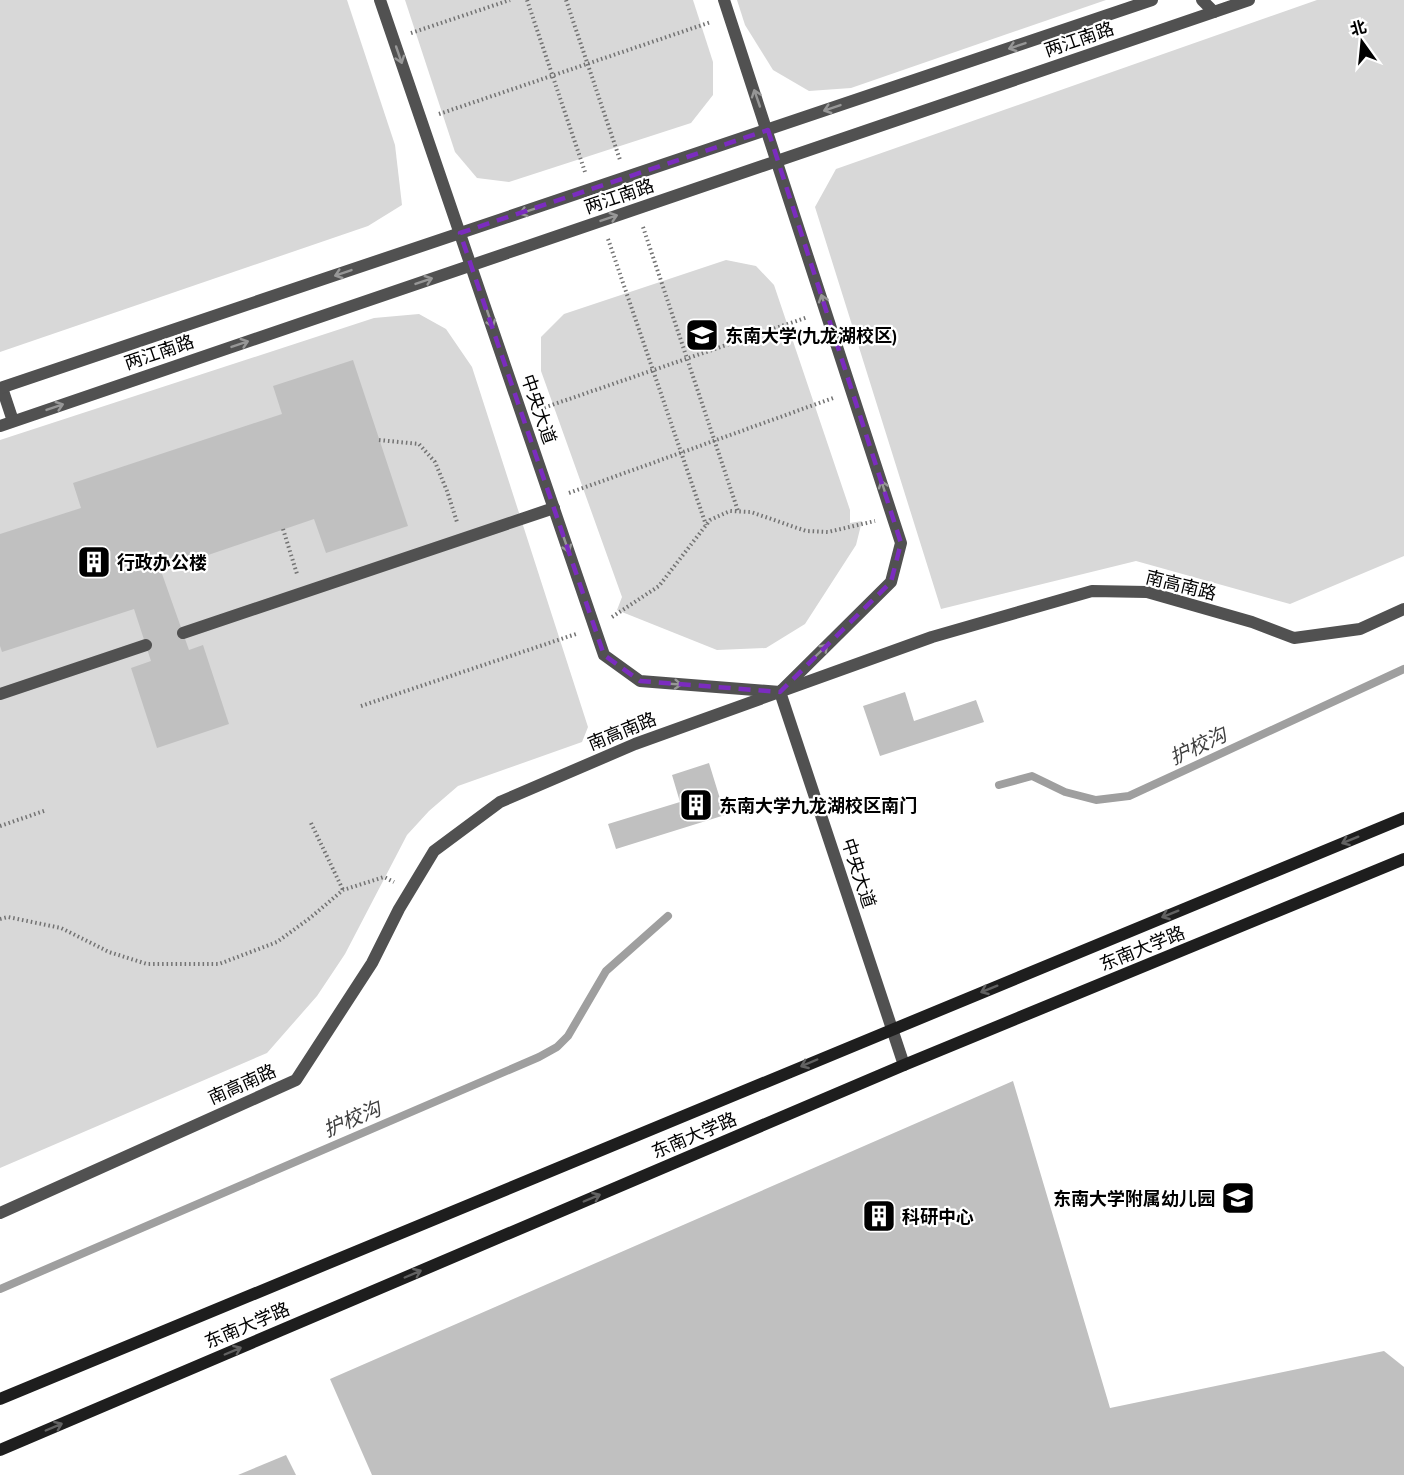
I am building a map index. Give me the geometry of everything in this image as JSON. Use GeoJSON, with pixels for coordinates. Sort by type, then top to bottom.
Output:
{"type":"FeatureCollection","features":[{"type":"Feature","properties":{"kind":"main road","name":"东南大学路"},"geometry":{"type":"LineString","coordinates":[[0,1399],[1404,818]]}},
{"type":"Feature","properties":{"kind":"main road","name":"东南大学路"},"geometry":{"type":"LineString","coordinates":[[0,1450],[904,1065],[1404,859]]}},
{"type":"Feature","properties":{"kind":"street","name":"中央大道"},"geometry":{"type":"LineString","coordinates":[[380,0],[604,655],[639,681],[780,692],[904,1065]]}},
{"type":"Feature","properties":{"kind":"street"},"geometry":{"type":"LineString","coordinates":[[724,0],[901,543],[891,582],[780,692]]}},
{"type":"Feature","properties":{"kind":"street","name":"两江南路"},"geometry":{"type":"LineString","coordinates":[[1,388],[1152,0]]}},
{"type":"Feature","properties":{"kind":"street"},"geometry":{"type":"LineString","coordinates":[[1202,0],[1214,12]]}},
{"type":"Feature","properties":{"kind":"street","name":"两江南路"},"geometry":{"type":"LineString","coordinates":[[0,426],[1249,0]]}},
{"type":"Feature","properties":{"kind":"street"},"geometry":{"type":"LineString","coordinates":[[1,388],[13,421]]}},
{"type":"Feature","properties":{"kind":"street"},"geometry":{"type":"LineString","coordinates":[[183,633],[462,539],[553,504]]}},
{"type":"Feature","properties":{"kind":"street","name":"南高南路"},"geometry":{"type":"LineString","coordinates":[[0,1213],[296,1080],[372,963],[434,851],[500,802],[635,744],[932,637],[1092,591],[1148,591],[1252,622],[1294,638],[1360,629],[1404,609]]}},
{"type":"Feature","properties":{"kind":"street"},"geometry":{"type":"LineString","coordinates":[[0,694],[146,645]]}},
{"type":"Feature","properties":{"kind":"path"},"geometry":{"type":"LineString","coordinates":[[394,39],[510,0]]}},
{"type":"Feature","properties":{"kind":"path"},"geometry":{"type":"LineString","coordinates":[[527,0],[591,190]]}},
{"type":"Feature","properties":{"kind":"path"},"geometry":{"type":"LineString","coordinates":[[566,0],[626,178]]}},
{"type":"Feature","properties":{"kind":"path"},"geometry":{"type":"LineString","coordinates":[[421,120],[729,16]]}},
{"type":"Feature","properties":{"kind":"path"},"geometry":{"type":"LineString","coordinates":[[636,209],[738,511]]}},
{"type":"Feature","properties":{"kind":"path"},"geometry":{"type":"LineString","coordinates":[[602,220],[706,525]]}},
{"type":"Feature","properties":{"kind":"path"},"geometry":{"type":"LineString","coordinates":[[523,416],[826,311]]}},
{"type":"Feature","properties":{"kind":"path"},"geometry":{"type":"LineString","coordinates":[[553,504],[681,452],[853,392]]}},
{"type":"Feature","properties":{"kind":"path"},"geometry":{"type":"LineString","coordinates":[[379,440],[419,444],[435,462],[462,539]]}},
{"type":"Feature","properties":{"kind":"path"},"geometry":{"type":"LineString","coordinates":[[361,706],[595,628],[658,586],[710,520],[730,511],[752,512],[806,531],[828,532],[893,517]]}},
{"type":"Feature","properties":{"kind":"path"},"geometry":{"type":"LineString","coordinates":[[282,530],[303,592]]}},
{"type":"Feature","properties":{"kind":"path"},"geometry":{"type":"LineString","coordinates":[[0,826],[44,811]]}},
{"type":"Feature","properties":{"kind":"path"},"geometry":{"type":"LineString","coordinates":[[311,823],[343,890]]}},
{"type":"Feature","properties":{"kind":"path"},"geometry":{"type":"LineString","coordinates":[[0,919],[8,916],[61,928],[109,952],[147,964],[219,964],[277,942],[343,890],[384,877],[411,890]]}},
{"type":"Feature","properties":{"kind":"highlighted area"},"geometry":{"type":"Polygon","coordinates":[[[768,130],[901,543],[891,582],[780,692],[640,681],[604,655],[460,233],[768,130]]]}},
{"type":"Feature","properties":{"kind":"shaded area"},"geometry":{"type":"Polygon","coordinates":[[[0,0],[347,0],[395,145],[402,205],[368,226],[0,352],[0,0]]]}},
{"type":"Feature","properties":{"kind":"shaded area"},"geometry":{"type":"Polygon","coordinates":[[[405,0],[693,0],[713,62],[713,95],[691,123],[509,182],[477,178],[455,152],[405,0]]]}},
{"type":"Feature","properties":{"kind":"shaded area"},"geometry":{"type":"Polygon","coordinates":[[[737,0],[1106,0],[851,88],[809,91],[773,70],[745,25],[737,0]]]}},
{"type":"Feature","properties":{"kind":"shaded area"},"geometry":{"type":"Polygon","coordinates":[[[1317,0],[1404,0],[1404,556],[1290,604],[1136,561],[941,609],[815,207],[836,169],[1317,0]]]}},
{"type":"Feature","properties":{"kind":"shaded area"},"geometry":{"type":"Polygon","coordinates":[[[726,260],[756,266],[774,285],[850,510],[850,523],[862,521],[856,545],[805,624],[766,648],[717,650],[617,610],[622,597],[541,371],[541,337],[564,314],[726,260]]]}},
{"type":"Feature","properties":{"kind":"shaded area"},"geometry":{"type":"Polygon","coordinates":[[[419,314],[446,329],[472,367],[588,727],[582,742],[458,786],[429,811],[407,835],[345,954],[317,996],[267,1053],[0,1168],[0,440],[374,318],[419,314]]]}},
{"type":"Feature","properties":{"kind":"building","name":"行政办公楼"},"geometry":{"type":"Polygon","coordinates":[[[353,360],[408,526],[326,553],[314,519],[161,571],[189,650],[203,645],[229,724],[157,748],[131,668],[151,661],[134,609],[2,652],[0,646],[0,534],[81,508],[73,483],[282,414],[273,386],[353,360]]]}},
{"type":"Feature","properties":{"kind":"building","name":"东南大学九龙湖校区南门"},"geometry":{"type":"Polygon","coordinates":[[[905,692],[914,721],[976,700],[984,722],[880,756],[863,706],[905,692]]]}},
{"type":"Feature","properties":{"kind":"building","name":"东南大学九龙湖校区南门"},"geometry":{"type":"Polygon","coordinates":[[[709,763],[725,815],[616,849],[608,824],[680,802],[672,775],[709,763]]]}},
{"type":"Feature","properties":{"kind":"building","name":"科研中心"},"geometry":{"type":"Polygon","coordinates":[[[1013,1081],[1110,1408],[1384,1351],[1404,1367],[1404,1475],[372,1475],[330,1379],[1013,1081]]]}},
{"type":"Feature","properties":{"kind":"building"},"geometry":{"type":"Polygon","coordinates":[[[286,1455],[296,1475],[238,1475],[286,1455]]]}},
{"type":"Feature","properties":{"kind":"waterway","name":"护校沟"},"geometry":{"type":"LineString","coordinates":[[999,785],[1032,776],[1065,792],[1096,800],[1129,796],[1404,669]]}},
{"type":"Feature","properties":{"kind":"waterway","name":"护校沟"},"geometry":{"type":"LineString","coordinates":[[0,1289],[539,1057],[557,1047],[568,1036],[606,971],[668,916]]}},
{"type":"Feature","properties":{"kind":"place","name":"东南大学(九龙湖校区)"},"geometry":{"type":"Point","coordinates":[702,335]}},
{"type":"Feature","properties":{"kind":"place","name":"行政办公楼"},"geometry":{"type":"Point","coordinates":[94,562]}},
{"type":"Feature","properties":{"kind":"place","name":"东南大学九龙湖校区南门"},"geometry":{"type":"Point","coordinates":[696,805]}},
{"type":"Feature","properties":{"kind":"place","name":"东南大学附属幼儿园"},"geometry":{"type":"Point","coordinates":[1238,1198]}},
{"type":"Feature","properties":{"kind":"place","name":"科研中心"},"geometry":{"type":"Point","coordinates":[879,1216]}}]}
